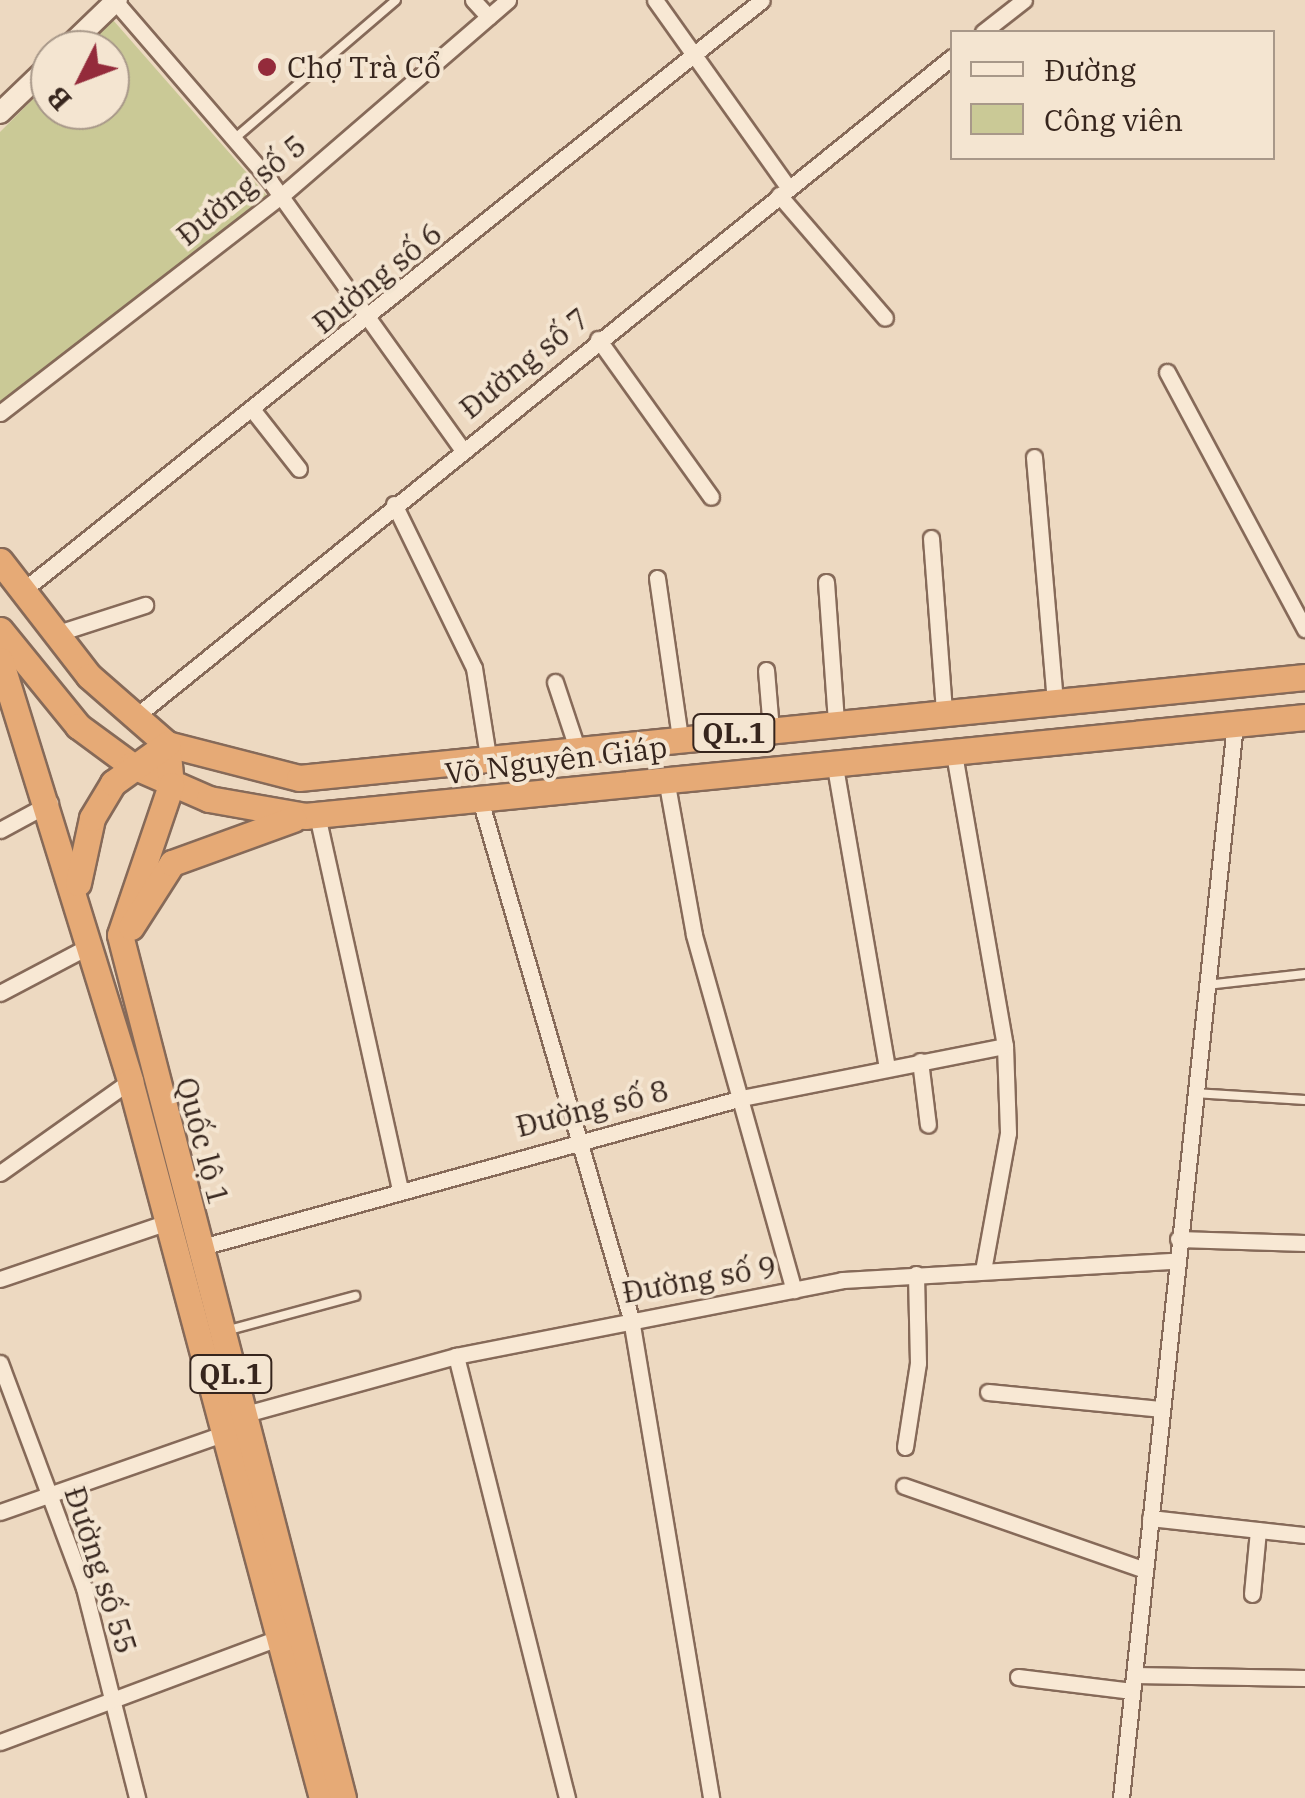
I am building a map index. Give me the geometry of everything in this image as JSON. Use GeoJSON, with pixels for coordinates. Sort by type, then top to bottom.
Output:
{"type":"FeatureCollection","features":[{"type":"Feature","properties":{"kind":"highway","name":"QL.1"},"geometry":{"type":"LineString","coordinates":[[0,561],[52,635],[167,744]]}},
{"type":"Feature","properties":{"kind":"highway","name":"Võ Nguyên Giáp"},"geometry":{"type":"LineString","coordinates":[[0,630],[4,661],[78,726],[131,765],[171,785],[311,816],[480,803],[953,748],[1305,717]]}},
{"type":"Feature","properties":{"kind":"highway","name":"Quốc lộ 1"},"geometry":{"type":"LineString","coordinates":[[4,661],[50,803],[130,1080],[322,1798]]}},
{"type":"Feature","properties":{"kind":"highway","name":"Võ Nguyên Giáp"},"geometry":{"type":"LineString","coordinates":[[167,744],[299,778],[488,756],[1305,677]]}},
{"type":"Feature","properties":{"kind":"highway","name":"Quốc lộ 1"},"geometry":{"type":"LineString","coordinates":[[167,744],[171,785],[126,897],[123,950],[343,1798]]}},
{"type":"Feature","properties":{"kind":"highway"},"geometry":{"type":"LineString","coordinates":[[77,902],[92,818],[131,765],[167,744]]}},
{"type":"Feature","properties":{"kind":"highway"},"geometry":{"type":"LineString","coordinates":[[123,950],[172,863],[311,816]]}},
{"type":"Feature","properties":{"kind":"street"},"geometry":{"type":"LineString","coordinates":[[86,30],[116,0],[280,196],[366,322],[461,448]]}},
{"type":"Feature","properties":{"kind":"street"},"geometry":{"type":"LineString","coordinates":[[472,0],[489,17]]}},
{"type":"Feature","properties":{"kind":"street","name":"Đường số 5"},"geometry":{"type":"LineString","coordinates":[[0,413],[280,196],[508,0]]}},
{"type":"Feature","properties":{"kind":"street"},"geometry":{"type":"LineString","coordinates":[[655,0],[784,191],[885,318]]}},
{"type":"Feature","properties":{"kind":"street","name":"Đường số 6"},"geometry":{"type":"LineString","coordinates":[[21,592],[255,413],[762,0]]}},
{"type":"Feature","properties":{"kind":"street"},"geometry":{"type":"LineString","coordinates":[[986,30],[1024,0]]}},
{"type":"Feature","properties":{"kind":"street","name":"Đường số 7"},"geometry":{"type":"LineString","coordinates":[[135,717],[461,448],[950,58]]}},
{"type":"Feature","properties":{"kind":"street"},"geometry":{"type":"LineString","coordinates":[[0,113],[30,84]]}},
{"type":"Feature","properties":{"kind":"street"},"geometry":{"type":"LineString","coordinates":[[598,339],[711,497]]}},
{"type":"Feature","properties":{"kind":"street"},"geometry":{"type":"LineString","coordinates":[[1167,372],[1305,629]]}},
{"type":"Feature","properties":{"kind":"street"},"geometry":{"type":"LineString","coordinates":[[255,413],[298,469]]}},
{"type":"Feature","properties":{"kind":"street"},"geometry":{"type":"LineString","coordinates":[[1034,457],[1055,702]]}},
{"type":"Feature","properties":{"kind":"street"},"geometry":{"type":"LineString","coordinates":[[394,504],[474,668],[488,756]]}},
{"type":"Feature","properties":{"kind":"street"},"geometry":{"type":"LineString","coordinates":[[931,538],[944,712]]}},
{"type":"Feature","properties":{"kind":"street"},"geometry":{"type":"LineString","coordinates":[[656,578],[680,738]]}},
{"type":"Feature","properties":{"kind":"street"},"geometry":{"type":"LineString","coordinates":[[826,582],[836,723]]}},
{"type":"Feature","properties":{"kind":"street"},"geometry":{"type":"LineString","coordinates":[[52,635],[145,605]]}},
{"type":"Feature","properties":{"kind":"street"},"geometry":{"type":"LineString","coordinates":[[766,670],[771,729]]}},
{"type":"Feature","properties":{"kind":"street"},"geometry":{"type":"LineString","coordinates":[[555,682],[577,748]]}},
{"type":"Feature","properties":{"kind":"street"},"geometry":{"type":"LineString","coordinates":[[1120,1798],[1235,724]]}},
{"type":"Feature","properties":{"kind":"street"},"geometry":{"type":"LineString","coordinates":[[953,748],[1005,1046],[1008,1133],[983,1271]]}},
{"type":"Feature","properties":{"kind":"street"},"geometry":{"type":"LineString","coordinates":[[834,761],[887,1067]]}},
{"type":"Feature","properties":{"kind":"street"},"geometry":{"type":"LineString","coordinates":[[666,780],[694,936],[794,1290]]}},
{"type":"Feature","properties":{"kind":"street"},"geometry":{"type":"LineString","coordinates":[[0,830],[50,803]]}},
{"type":"Feature","properties":{"kind":"street"},"geometry":{"type":"LineString","coordinates":[[480,803],[631,1319],[710,1798]]}},
{"type":"Feature","properties":{"kind":"street"},"geometry":{"type":"LineString","coordinates":[[311,816],[399,1186]]}},
{"type":"Feature","properties":{"kind":"street"},"geometry":{"type":"LineString","coordinates":[[0,993],[89,946]]}},
{"type":"Feature","properties":{"kind":"street","name":"Đường số 8"},"geometry":{"type":"LineString","coordinates":[[198,1248],[399,1186],[742,1098],[1005,1046]]}},
{"type":"Feature","properties":{"kind":"street"},"geometry":{"type":"LineString","coordinates":[[920,1061],[928,1126]]}},
{"type":"Feature","properties":{"kind":"street"},"geometry":{"type":"LineString","coordinates":[[0,1173],[130,1080]]}},
{"type":"Feature","properties":{"kind":"street"},"geometry":{"type":"LineString","coordinates":[[0,1279],[167,1222]]}},
{"type":"Feature","properties":{"kind":"street"},"geometry":{"type":"LineString","coordinates":[[1178,1240],[1305,1243]]}},
{"type":"Feature","properties":{"kind":"street","name":"Đường số 9"},"geometry":{"type":"LineString","coordinates":[[242,1414],[456,1356],[794,1290],[916,1274],[1175,1261]]}},
{"type":"Feature","properties":{"kind":"street"},"geometry":{"type":"LineString","coordinates":[[905,1446],[918,1363],[916,1274]]}},
{"type":"Feature","properties":{"kind":"street"},"geometry":{"type":"LineString","coordinates":[[456,1356],[567,1798]]}},
{"type":"Feature","properties":{"kind":"street","name":"Đường số 55"},"geometry":{"type":"LineString","coordinates":[[0,1362],[48,1494],[112,1699],[137,1798]]}},
{"type":"Feature","properties":{"kind":"street"},"geometry":{"type":"LineString","coordinates":[[988,1392],[1160,1409]]}},
{"type":"Feature","properties":{"kind":"street"},"geometry":{"type":"LineString","coordinates":[[0,1512],[222,1434]]}},
{"type":"Feature","properties":{"kind":"street"},"geometry":{"type":"LineString","coordinates":[[904,1486],[1145,1570]]}},
{"type":"Feature","properties":{"kind":"street"},"geometry":{"type":"LineString","coordinates":[[1150,1518],[1305,1535]]}},
{"type":"Feature","properties":{"kind":"street"},"geometry":{"type":"LineString","coordinates":[[1252,1594],[1258,1530]]}},
{"type":"Feature","properties":{"kind":"street"},"geometry":{"type":"LineString","coordinates":[[0,1742],[281,1637]]}},
{"type":"Feature","properties":{"kind":"street"},"geometry":{"type":"LineString","coordinates":[[1018,1677],[1133,1683],[1305,1678]]}},
{"type":"Feature","properties":{"kind":"lane"},"geometry":{"type":"LineString","coordinates":[[234,139],[396,0]]}},
{"type":"Feature","properties":{"kind":"lane"},"geometry":{"type":"LineString","coordinates":[[1206,985],[1305,974]]}},
{"type":"Feature","properties":{"kind":"lane"},"geometry":{"type":"LineString","coordinates":[[1194,1093],[1305,1100]]}},
{"type":"Feature","properties":{"kind":"lane"},"geometry":{"type":"LineString","coordinates":[[221,1332],[355,1296]]}},
{"type":"Feature","properties":{"kind":"green space"},"geometry":{"type":"Polygon","coordinates":[[[113,20],[122,30],[103,30],[113,20]]]}},
{"type":"Feature","properties":{"kind":"green space"},"geometry":{"type":"Polygon","coordinates":[[[130,39],[268,197],[0,404],[0,132],[30,102],[30,130],[130,130],[130,39]]]}},
{"type":"Feature","properties":{"kind":"place","name":"Chợ Trà Cổ"},"geometry":{"type":"Point","coordinates":[267,67]}}]}
